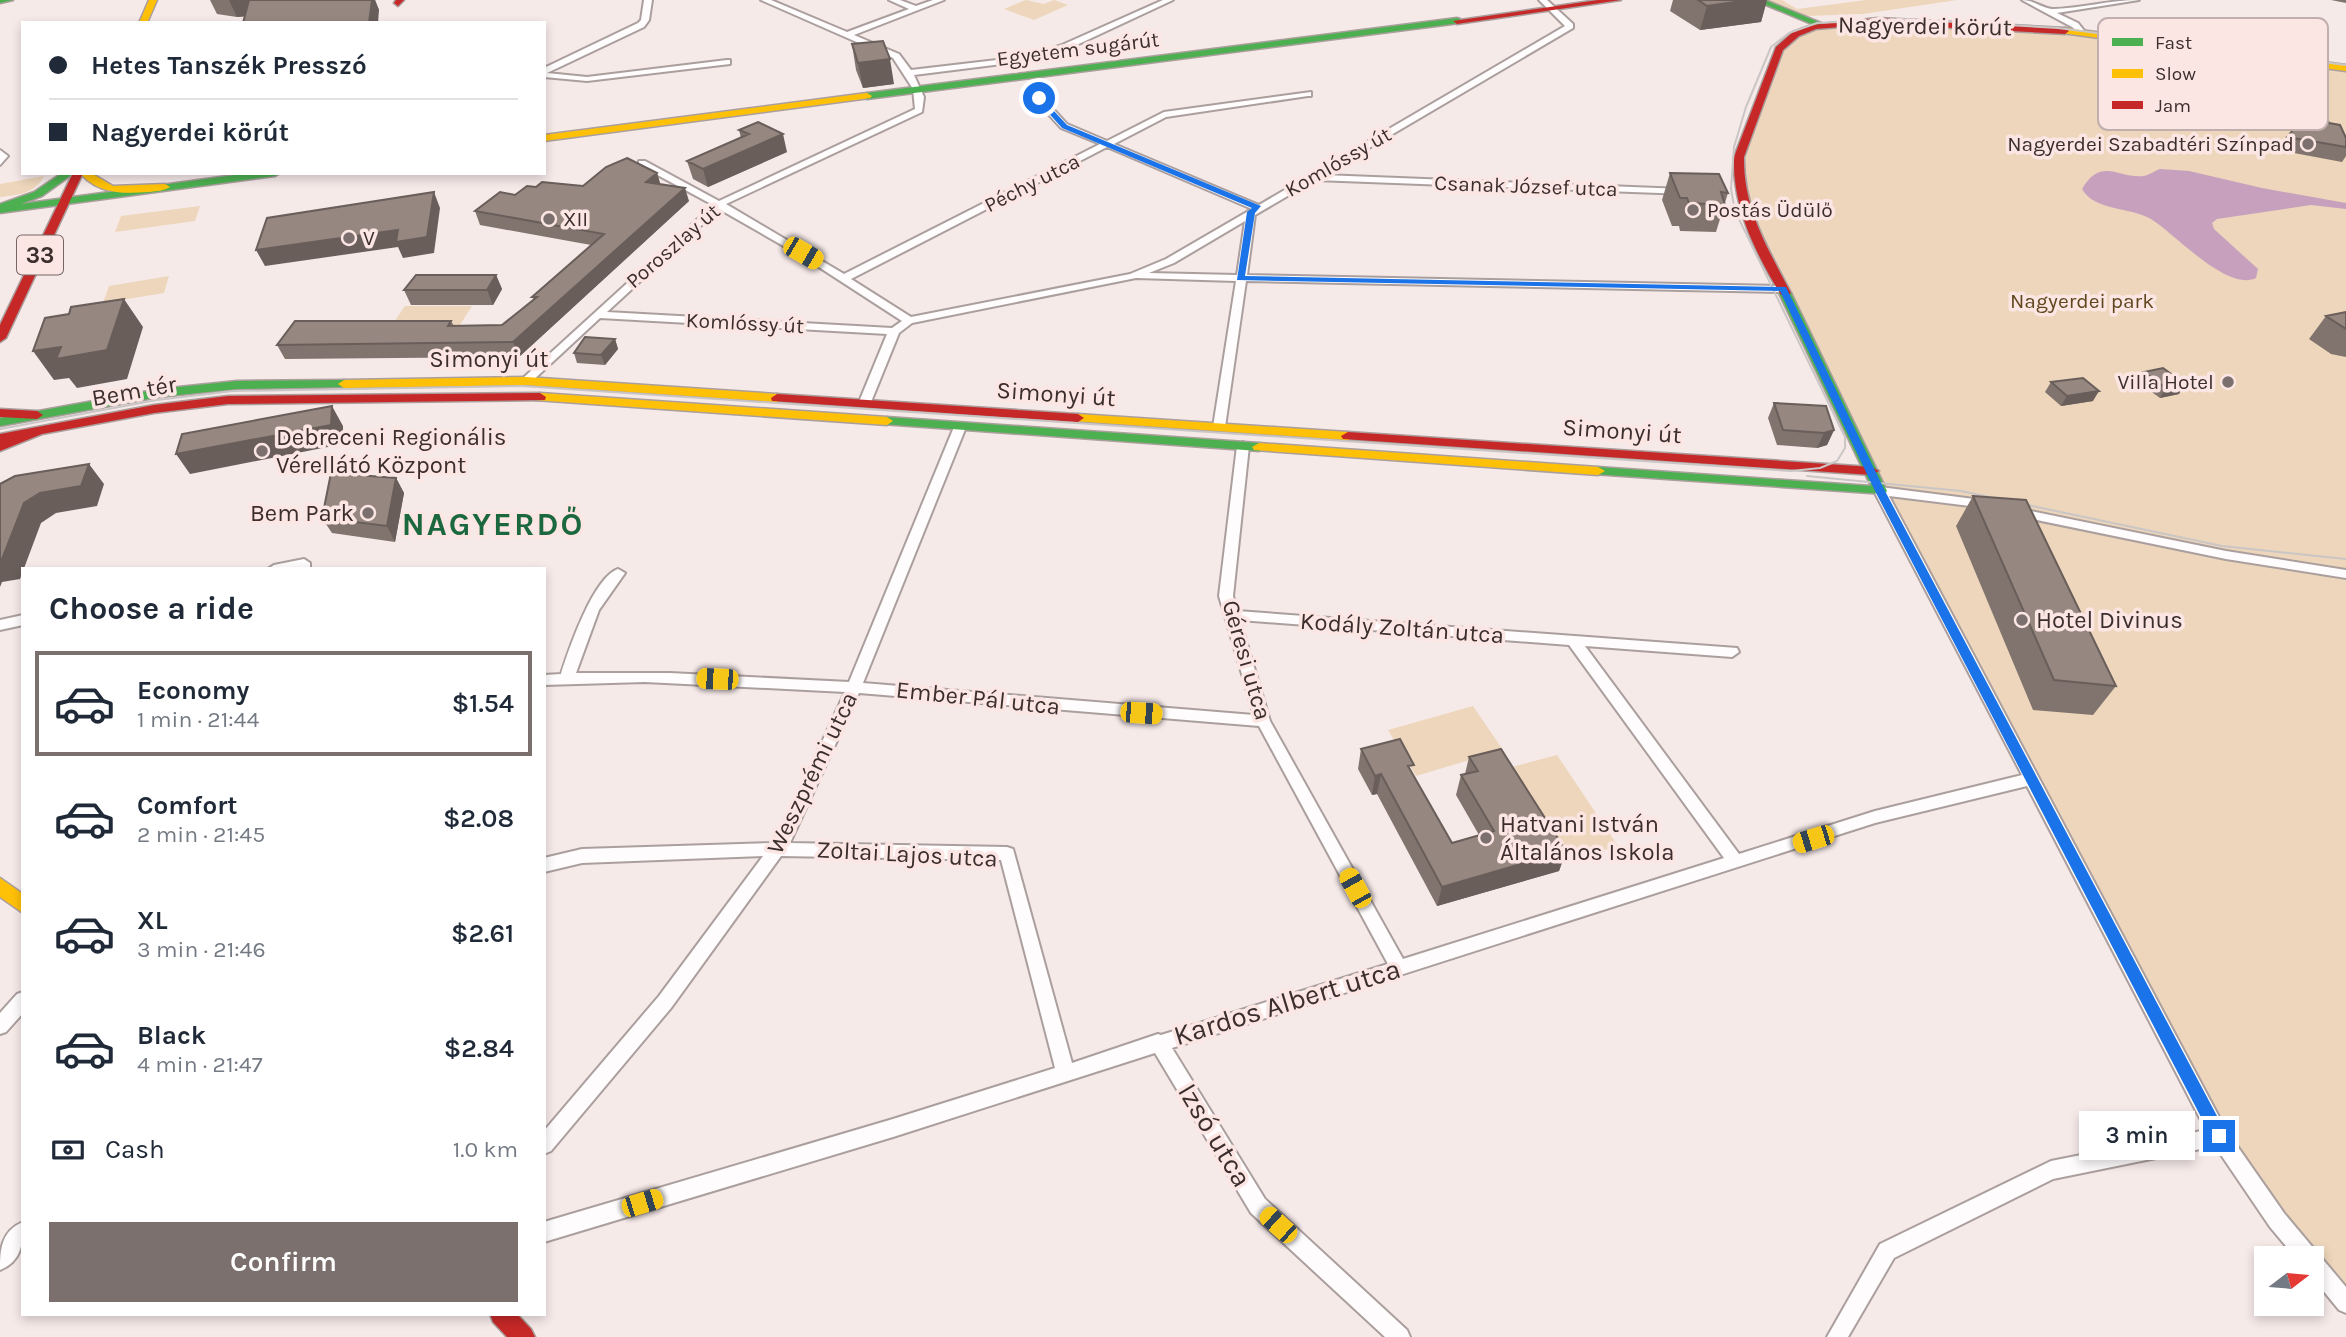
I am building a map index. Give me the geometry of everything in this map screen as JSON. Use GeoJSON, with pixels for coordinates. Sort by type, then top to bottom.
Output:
{"type":"FeatureCollection","features":[{"type":"Feature","properties":{"kind":"street"},"geometry":{"type":"LineString","coordinates":[[0,1],[9,0]]}},
{"type":"Feature","properties":{"kind":"street"},"geometry":{"type":"LineString","coordinates":[[144,21],[153,0]]}},
{"type":"Feature","properties":{"kind":"street"},"geometry":{"type":"LineString","coordinates":[[546,72],[640,25],[645,20],[648,0]]}},
{"type":"Feature","properties":{"kind":"street"},"geometry":{"type":"LineString","coordinates":[[765,0],[850,34],[895,56],[908,73],[916,90]]}},
{"type":"Feature","properties":{"kind":"street"},"geometry":{"type":"LineString","coordinates":[[893,0],[916,9]]}},
{"type":"Feature","properties":{"kind":"street"},"geometry":{"type":"LineString","coordinates":[[850,34],[940,0]]}},
{"type":"Feature","properties":{"kind":"street"},"geometry":{"type":"LineString","coordinates":[[908,73],[1031,58],[1065,47],[1169,0]]}},
{"type":"Feature","properties":{"kind":"street","name":"Egyetem sugárút"},"geometry":{"type":"LineString","coordinates":[[546,138],[1547,4],[1617,0]]}},
{"type":"Feature","properties":{"kind":"street"},"geometry":{"type":"LineString","coordinates":[[1747,0],[1815,27]]}},
{"type":"Feature","properties":{"kind":"street"},"geometry":{"type":"LineString","coordinates":[[1758,0],[1815,27]]}},
{"type":"Feature","properties":{"kind":"street"},"geometry":{"type":"LineString","coordinates":[[2026,0],[2075,25],[2082,33]]}},
{"type":"Feature","properties":{"kind":"street"},"geometry":{"type":"LineString","coordinates":[[2049,12],[2135,0]]}},
{"type":"Feature","properties":{"kind":"street","name":"Komlóssy út"},"geometry":{"type":"LineString","coordinates":[[909,321],[1133,276],[1170,261],[1560,34],[1570,23],[1547,4]]}},
{"type":"Feature","properties":{"kind":"street","name":"Nagyerdei körút"},"geometry":{"type":"LineString","coordinates":[[2098,35],[2005,25],[1878,20],[1815,27],[1787,41],[1779,49],[1739,157],[1736,194],[1880,491],[2219,1136],[2277,1220],[2298,1246]]}},
{"type":"Feature","properties":{"kind":"street"},"geometry":{"type":"LineString","coordinates":[[546,73],[587,79],[727,62]]}},
{"type":"Feature","properties":{"kind":"street","name":"Nagyerdei körút"},"geometry":{"type":"LineString","coordinates":[[2328,66],[2346,68]]}},
{"type":"Feature","properties":{"kind":"street","name":"Poroszlay út"},"geometry":{"type":"LineString","coordinates":[[526,380],[719,204],[919,110],[922,105],[916,90]]}},
{"type":"Feature","properties":{"kind":"street"},"geometry":{"type":"LineString","coordinates":[[1032,91],[1064,126],[1254,210],[1240,278],[1219,427]]}},
{"type":"Feature","properties":{"kind":"street","name":"Péchy utca"},"geometry":{"type":"LineString","coordinates":[[845,278],[1176,112],[1308,94]]}},
{"type":"Feature","properties":{"kind":"street"},"geometry":{"type":"LineString","coordinates":[[0,153],[4,156],[0,162]]}},
{"type":"Feature","properties":{"kind":"street"},"geometry":{"type":"LineString","coordinates":[[642,163],[719,204],[845,278],[909,321],[894,331],[865,402]]}},
{"type":"Feature","properties":{"kind":"street"},"geometry":{"type":"LineString","coordinates":[[0,209],[38,194],[66,175]]}},
{"type":"Feature","properties":{"kind":"street","name":"33"},"geometry":{"type":"LineString","coordinates":[[0,338],[77,175]]}},
{"type":"Feature","properties":{"kind":"street"},"geometry":{"type":"LineString","coordinates":[[87,175],[94,184],[105,187],[165,187]]}},
{"type":"Feature","properties":{"kind":"street"},"geometry":{"type":"LineString","coordinates":[[0,209],[259,175]]}},
{"type":"Feature","properties":{"kind":"street","name":"Csanak József utca"},"geometry":{"type":"LineString","coordinates":[[1311,177],[1696,192]]}},
{"type":"Feature","properties":{"kind":"street"},"geometry":{"type":"LineString","coordinates":[[1133,276],[1783,289]]}},
{"type":"Feature","properties":{"kind":"street","name":"Komlóssy út"},"geometry":{"type":"LineString","coordinates":[[596,315],[894,331]]}},
{"type":"Feature","properties":{"kind":"street","name":"Simonyi út"},"geometry":{"type":"LineString","coordinates":[[237,385],[526,380],[1871,471]]}},
{"type":"Feature","properties":{"kind":"street","name":"Bem tér"},"geometry":{"type":"LineString","coordinates":[[0,438],[37,423],[159,393],[237,385]]}},
{"type":"Feature","properties":{"kind":"street","name":"Simonyi út"},"geometry":{"type":"LineString","coordinates":[[277,398],[517,395],[1880,491]]}},
{"type":"Feature","properties":{"kind":"street","name":"Bem tér"},"geometry":{"type":"LineString","coordinates":[[0,422],[37,423],[180,405],[277,398]]}},
{"type":"Feature","properties":{"kind":"street"},"geometry":{"type":"LineString","coordinates":[[0,413],[37,423]]}},
{"type":"Feature","properties":{"kind":"street"},"geometry":{"type":"LineString","coordinates":[[0,447],[37,423]]}},
{"type":"Feature","properties":{"kind":"street","name":"Weszprémi utca"},"geometry":{"type":"LineString","coordinates":[[546,1143],[665,1002],[787,835],[855,685],[960,427]]}},
{"type":"Feature","properties":{"kind":"street","name":"Géresi utca"},"geometry":{"type":"LineString","coordinates":[[1243,446],[1226,596],[1231,615],[1263,721],[1399,968]]}},
{"type":"Feature","properties":{"kind":"street"},"geometry":{"type":"LineString","coordinates":[[1880,491],[1991,505],[2225,555],[2346,575]]}},
{"type":"Feature","properties":{"kind":"street"},"geometry":{"type":"LineString","coordinates":[[284,567],[304,563],[303,567]]}},
{"type":"Feature","properties":{"kind":"street"},"geometry":{"type":"LineString","coordinates":[[567,678],[583,625],[597,597],[618,573]]}},
{"type":"Feature","properties":{"kind":"street","name":"Kodály Zoltán utca"},"geometry":{"type":"LineString","coordinates":[[1231,615],[1732,652]]}},
{"type":"Feature","properties":{"kind":"street"},"geometry":{"type":"LineString","coordinates":[[0,625],[21,620]]}},
{"type":"Feature","properties":{"kind":"street"},"geometry":{"type":"LineString","coordinates":[[1573,640],[1736,862]]}},
{"type":"Feature","properties":{"kind":"street","name":"Ember Pál utca"},"geometry":{"type":"LineString","coordinates":[[546,680],[608,674],[855,685],[1117,712],[1263,721]]}},
{"type":"Feature","properties":{"kind":"street","name":"Kardos Albert utca"},"geometry":{"type":"LineString","coordinates":[[546,1230],[893,1128],[1875,817],[2031,779]]}},
{"type":"Feature","properties":{"kind":"street","name":"Zoltai Lajos utca"},"geometry":{"type":"LineString","coordinates":[[546,865],[582,856],[778,849],[1007,854],[1065,1072]]}},
{"type":"Feature","properties":{"kind":"street"},"geometry":{"type":"LineString","coordinates":[[0,886],[21,903]]}},
{"type":"Feature","properties":{"kind":"street"},"geometry":{"type":"LineString","coordinates":[[0,1026],[21,1002]]}},
{"type":"Feature","properties":{"kind":"street","name":"Izsó utca"},"geometry":{"type":"LineString","coordinates":[[1158,1042],[1258,1206],[1401,1337]]}},
{"type":"Feature","properties":{"kind":"street"},"geometry":{"type":"LineString","coordinates":[[1837,1337],[1888,1251],[2051,1170],[2219,1136]]}},
{"type":"Feature","properties":{"kind":"street"},"geometry":{"type":"LineString","coordinates":[[0,1260],[21,1234]]}},
{"type":"Feature","properties":{"kind":"street","name":"Nagyerdei körút"},"geometry":{"type":"LineString","coordinates":[[2324,1277],[2346,1303]]}},
{"type":"Feature","properties":{"kind":"street"},"geometry":{"type":"LineString","coordinates":[[503,1316],[523,1337]]}},
{"type":"Feature","properties":{"kind":"green space"},"geometry":{"type":"Polygon","coordinates":[[[1026,0],[1044,4],[1054,0],[1068,5],[1034,20],[1004,9],[1026,0]]]}},
{"type":"Feature","properties":{"kind":"green space"},"geometry":{"type":"Polygon","coordinates":[[[1762,0],[1782,0],[1797,9],[1866,0],[1957,0],[1863,14],[1807,16],[1795,15],[1762,0]]]}},
{"type":"Feature","properties":{"kind":"green space","name":"Nagyerdei park"},"geometry":{"type":"Polygon","coordinates":[[[1836,23],[2005,25],[2098,37],[2098,130],[2328,130],[2328,66],[2346,68],[2346,1303],[2324,1274],[2324,1246],[2301,1246],[2277,1220],[2219,1136],[2008,735],[1745,211],[1738,169],[1744,167],[1761,106],[1780,57],[1790,43],[1802,35],[1836,23]]]}},
{"type":"Feature","properties":{"kind":"green space"},"geometry":{"type":"Polygon","coordinates":[[[44,176],[31,190],[0,197],[0,184],[44,176]]]}},
{"type":"Feature","properties":{"kind":"green space"},"geometry":{"type":"Polygon","coordinates":[[[200,206],[195,221],[115,232],[121,216],[200,206]]]}},
{"type":"Feature","properties":{"kind":"green space"},"geometry":{"type":"Polygon","coordinates":[[[169,276],[164,293],[103,303],[109,286],[169,276]]]}},
{"type":"Feature","properties":{"kind":"green space"},"geometry":{"type":"Polygon","coordinates":[[[405,306],[472,306],[460,325],[392,325],[405,306]]]}},
{"type":"Feature","properties":{"kind":"green space"},"geometry":{"type":"Polygon","coordinates":[[[1473,706],[1503,750],[1416,776],[1388,730],[1473,706]]]}},
{"type":"Feature","properties":{"kind":"green space"},"geometry":{"type":"Polygon","coordinates":[[[1557,755],[1618,846],[1571,860],[1512,767],[1557,755]]]}},
{"type":"Feature","properties":{"kind":"shaded area"},"geometry":{"type":"Polygon","coordinates":[[[2160,169],[2189,171],[2346,203],[2346,209],[2311,205],[2217,219],[2212,223],[2214,229],[2258,269],[2256,278],[2244,280],[2216,269],[2151,219],[2104,205],[2088,196],[2082,189],[2096,173],[2103,171],[2144,176],[2160,169]]]}},
{"type":"Feature","properties":{"kind":"building"},"geometry":{"type":"Polygon","coordinates":[[[249,0],[372,0],[369,21],[244,21],[249,0]]]}},
{"type":"Feature","properties":{"kind":"building"},"geometry":{"type":"Polygon","coordinates":[[[1698,0],[1749,0],[1707,6],[1698,0]]]}},
{"type":"Feature","properties":{"kind":"building"},"geometry":{"type":"Polygon","coordinates":[[[883,41],[890,59],[858,63],[852,44],[883,41]]]}},
{"type":"Feature","properties":{"kind":"building"},"geometry":{"type":"Polygon","coordinates":[[[2328,121],[2340,125],[2346,138],[2346,147],[2287,137],[2293,130],[2328,130],[2328,121]]]}},
{"type":"Feature","properties":{"kind":"building"},"geometry":{"type":"Polygon","coordinates":[[[758,122],[783,134],[703,169],[687,161],[749,134],[739,130],[758,122]]]}},
{"type":"Feature","properties":{"kind":"building"},"geometry":{"type":"Polygon","coordinates":[[[627,158],[657,173],[646,182],[685,188],[513,342],[277,345],[295,321],[451,321],[448,326],[502,325],[537,297],[532,297],[604,234],[475,211],[500,192],[515,195],[527,186],[536,187],[542,182],[583,186],[606,167],[627,158]]]}},
{"type":"Feature","properties":{"kind":"building"},"geometry":{"type":"Polygon","coordinates":[[[1670,173],[1719,174],[1728,193],[1721,192],[1725,205],[1689,203],[1687,198],[1680,198],[1670,173]]]}},
{"type":"Feature","properties":{"kind":"building"},"geometry":{"type":"Polygon","coordinates":[[[434,192],[427,237],[396,242],[398,230],[256,250],[267,218],[434,192]]]}},
{"type":"Feature","properties":{"kind":"building"},"geometry":{"type":"Polygon","coordinates":[[[416,275],[496,275],[487,290],[404,290],[416,275]]]}},
{"type":"Feature","properties":{"kind":"building"},"geometry":{"type":"Polygon","coordinates":[[[124,299],[107,350],[56,359],[61,347],[33,351],[45,318],[69,314],[71,307],[124,299]]]}},
{"type":"Feature","properties":{"kind":"building"},"geometry":{"type":"Polygon","coordinates":[[[2346,312],[2346,329],[2326,316],[2346,312]]]}},
{"type":"Feature","properties":{"kind":"building"},"geometry":{"type":"Polygon","coordinates":[[[585,337],[615,339],[601,355],[574,353],[585,337]]]}},
{"type":"Feature","properties":{"kind":"building"},"geometry":{"type":"Polygon","coordinates":[[[2163,368],[2185,384],[2166,388],[2144,372],[2163,368]]]}},
{"type":"Feature","properties":{"kind":"building"},"geometry":{"type":"Polygon","coordinates":[[[2083,378],[2099,391],[2067,396],[2051,382],[2083,378]]]}},
{"type":"Feature","properties":{"kind":"building"},"geometry":{"type":"Polygon","coordinates":[[[1774,403],[1826,406],[1834,430],[1824,433],[1783,430],[1774,403]]]}},
{"type":"Feature","properties":{"kind":"building"},"geometry":{"type":"Polygon","coordinates":[[[332,406],[331,425],[176,454],[182,434],[332,406]]]}},
{"type":"Feature","properties":{"kind":"building"},"geometry":{"type":"Polygon","coordinates":[[[89,464],[81,486],[40,493],[24,503],[0,559],[0,484],[15,476],[89,464]]]}},
{"type":"Feature","properties":{"kind":"building"},"geometry":{"type":"Polygon","coordinates":[[[331,473],[396,478],[387,526],[322,518],[331,473]]]}},
{"type":"Feature","properties":{"kind":"building"},"geometry":{"type":"Polygon","coordinates":[[[1973,496],[2026,500],[2116,686],[2054,680],[1973,496]]]}},
{"type":"Feature","properties":{"kind":"building"},"geometry":{"type":"Polygon","coordinates":[[[1400,739],[1414,765],[1408,766],[1452,843],[1494,831],[1461,775],[1478,771],[1469,757],[1501,749],[1566,851],[1442,887],[1381,774],[1375,776],[1361,749],[1400,739]]]}},
{"type":"Feature","properties":{"kind":"tram line"},"geometry":{"type":"LineString","coordinates":[[0,429],[157,400],[233,391],[522,386],[1791,471],[1820,468],[1837,461],[1845,448],[1845,437],[1735,211],[1731,189],[1734,147],[1746,107],[1771,47],[1789,33],[1817,23],[1903,19],[2058,28],[2098,33]]}},
{"type":"Feature","properties":{"kind":"tram line"},"geometry":{"type":"LineString","coordinates":[[2328,63],[2346,65]]}},
{"type":"Feature","properties":{"kind":"tram line"},"geometry":{"type":"LineString","coordinates":[[1807,476],[1961,491],[2222,546],[2346,559]]}},
{"type":"Feature","properties":{"kind":"traffic: fast"},"geometry":{"type":"LineString","coordinates":[[0,1],[9,0]]}},
{"type":"Feature","properties":{"kind":"traffic: fast"},"geometry":{"type":"LineString","coordinates":[[1758,0],[1822,25]]}},
{"type":"Feature","properties":{"kind":"traffic: fast"},"geometry":{"type":"LineString","coordinates":[[867,96],[1457,21]]}},
{"type":"Feature","properties":{"kind":"traffic: fast"},"geometry":{"type":"LineString","coordinates":[[0,208],[38,194],[66,175]]}},
{"type":"Feature","properties":{"kind":"traffic: fast"},"geometry":{"type":"LineString","coordinates":[[0,210],[260,175]]}},
{"type":"Feature","properties":{"kind":"traffic: fast"},"geometry":{"type":"LineString","coordinates":[[1598,471],[1880,491],[1785,293]]}},
{"type":"Feature","properties":{"kind":"traffic: fast"},"geometry":{"type":"LineString","coordinates":[[0,422],[159,393],[237,385],[344,384]]}},
{"type":"Feature","properties":{"kind":"traffic: fast"},"geometry":{"type":"LineString","coordinates":[[887,421],[1259,447]]}},
{"type":"Feature","properties":{"kind":"traffic: slow"},"geometry":{"type":"LineString","coordinates":[[144,21],[153,0]]}},
{"type":"Feature","properties":{"kind":"traffic: slow"},"geometry":{"type":"LineString","coordinates":[[2065,31],[2098,35]]}},
{"type":"Feature","properties":{"kind":"traffic: slow"},"geometry":{"type":"LineString","coordinates":[[2328,66],[2346,68]]}},
{"type":"Feature","properties":{"kind":"traffic: slow"},"geometry":{"type":"LineString","coordinates":[[546,138],[867,96]]}},
{"type":"Feature","properties":{"kind":"traffic: slow"},"geometry":{"type":"LineString","coordinates":[[87,175],[93,181],[112,189],[165,187]]}},
{"type":"Feature","properties":{"kind":"traffic: slow"},"geometry":{"type":"LineString","coordinates":[[344,384],[526,381],[777,398]]}},
{"type":"Feature","properties":{"kind":"traffic: slow"},"geometry":{"type":"LineString","coordinates":[[540,397],[887,421]]}},
{"type":"Feature","properties":{"kind":"traffic: slow"},"geometry":{"type":"LineString","coordinates":[[1078,418],[1348,436]]}},
{"type":"Feature","properties":{"kind":"traffic: slow"},"geometry":{"type":"LineString","coordinates":[[1259,447],[1598,471]]}},
{"type":"Feature","properties":{"kind":"traffic: slow"},"geometry":{"type":"LineString","coordinates":[[0,886],[21,903]]}},
{"type":"Feature","properties":{"kind":"traffic: jam"},"geometry":{"type":"LineString","coordinates":[[1457,21],[1617,0]]}},
{"type":"Feature","properties":{"kind":"traffic: jam"},"geometry":{"type":"LineString","coordinates":[[1785,293],[1745,210],[1738,175],[1739,157],[1779,49],[1796,34],[1815,27],[1878,21],[2065,31]]}},
{"type":"Feature","properties":{"kind":"traffic: jam"},"geometry":{"type":"LineString","coordinates":[[0,338],[77,175]]}},
{"type":"Feature","properties":{"kind":"traffic: jam"},"geometry":{"type":"LineString","coordinates":[[0,438],[154,409],[228,400],[540,397]]}},
{"type":"Feature","properties":{"kind":"traffic: jam"},"geometry":{"type":"LineString","coordinates":[[777,398],[1078,418]]}},
{"type":"Feature","properties":{"kind":"traffic: jam"},"geometry":{"type":"LineString","coordinates":[[0,413],[37,415]]}},
{"type":"Feature","properties":{"kind":"traffic: jam"},"geometry":{"type":"LineString","coordinates":[[0,447],[38,431]]}},
{"type":"Feature","properties":{"kind":"traffic: jam"},"geometry":{"type":"LineString","coordinates":[[1348,436],[1872,471]]}},
{"type":"Feature","properties":{"kind":"traffic: jam"},"geometry":{"type":"LineString","coordinates":[[503,1316],[523,1337]]}},
{"type":"Feature","properties":{"kind":"place","name":"Nagyerdei Szabadtéri Színpad"},"geometry":{"type":"Point","coordinates":[2308,144]}},
{"type":"Feature","properties":{"kind":"place","name":"Postás Üdülő"},"geometry":{"type":"Point","coordinates":[1693,210]}},
{"type":"Feature","properties":{"kind":"place","name":"XII"},"geometry":{"type":"Point","coordinates":[549,219]}},
{"type":"Feature","properties":{"kind":"place","name":"V"},"geometry":{"type":"Point","coordinates":[349,238]}},
{"type":"Feature","properties":{"kind":"place","name":"Villa Hotel"},"geometry":{"type":"Point","coordinates":[2228,382]}},
{"type":"Feature","properties":{"kind":"place","name":"Debreceni Regionális Vérellátó Központ"},"geometry":{"type":"Point","coordinates":[262,451]}},
{"type":"Feature","properties":{"kind":"place","name":"Bem Park"},"geometry":{"type":"Point","coordinates":[368,513]}},
{"type":"Feature","properties":{"kind":"place","name":"Hotel Divinus"},"geometry":{"type":"Point","coordinates":[2022,620]}},
{"type":"Feature","properties":{"kind":"place","name":"Hatvani István Általános Iskola"},"geometry":{"type":"Point","coordinates":[1486,838]}},
{"type":"Feature","properties":{"kind":"district","name":"NAGYERDŐ"},"geometry":{"type":"Point","coordinates":[493,524]}},
{"type":"Feature","properties":{"kind":"route"},"geometry":{"type":"LineString","coordinates":[[1039,98],[1064,126],[1258,208],[1251,212],[1240,278],[1783,289],[1880,491],[2219,1136]]}}]}
